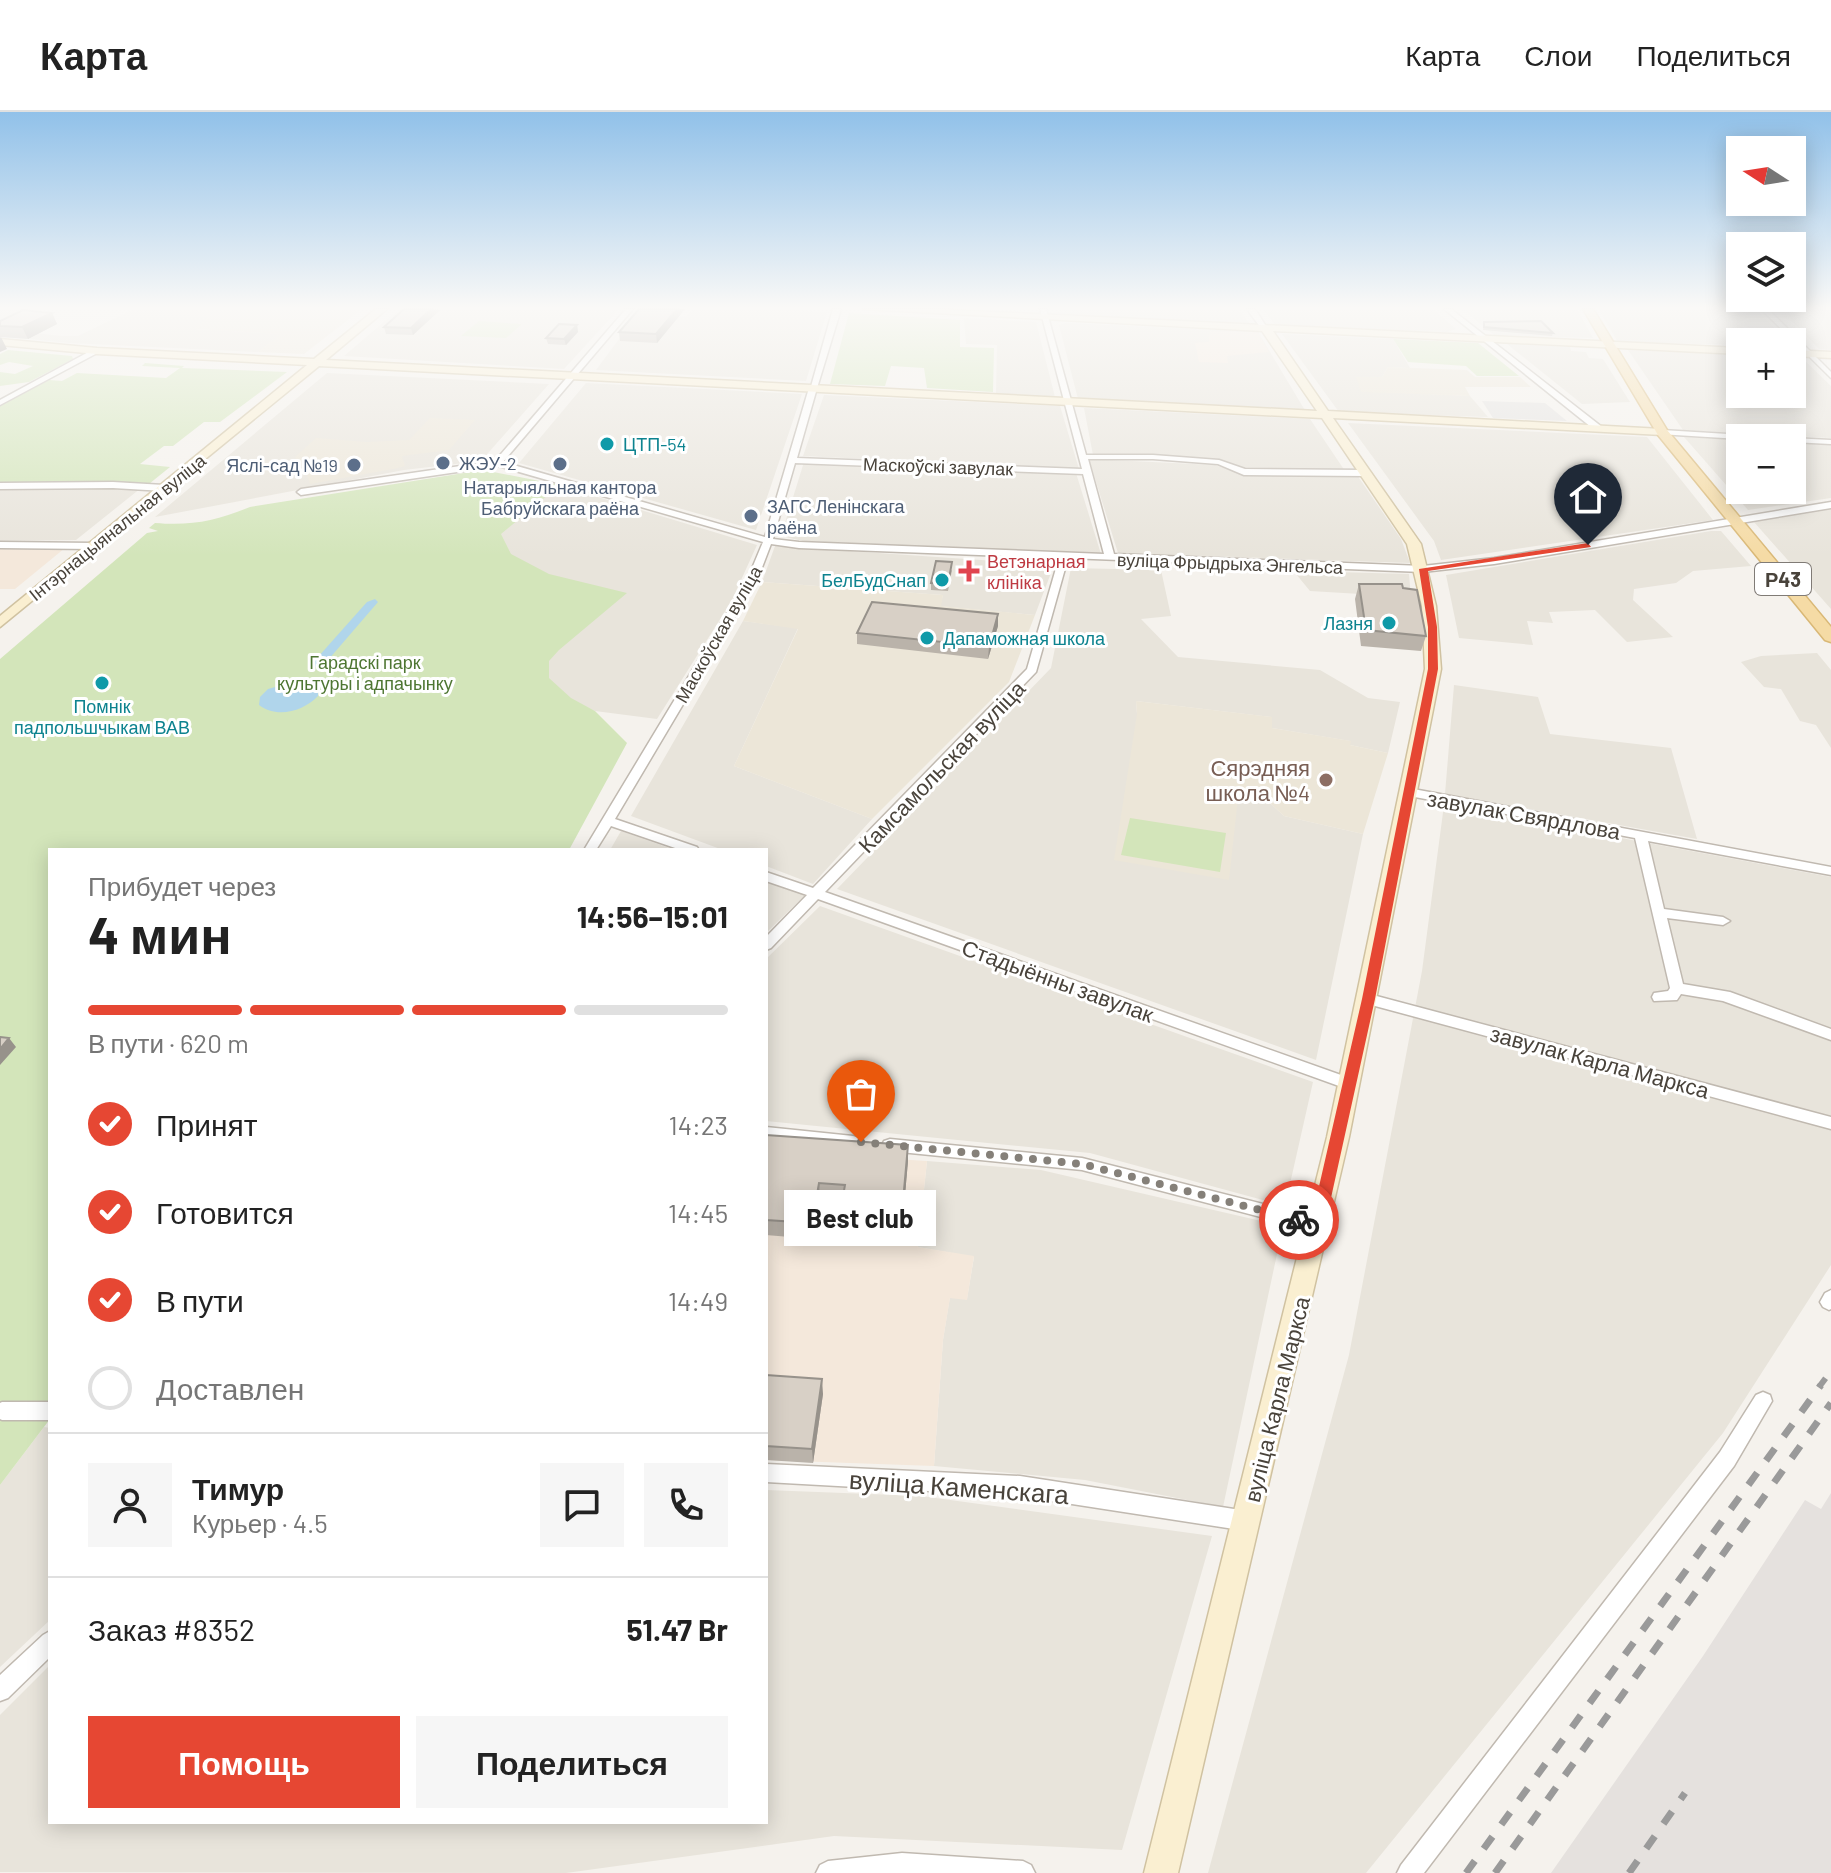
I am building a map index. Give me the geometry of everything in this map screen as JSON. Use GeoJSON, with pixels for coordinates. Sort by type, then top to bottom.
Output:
{"type":"FeatureCollection","features":[{"type":"Feature","properties":{"kind":"main road","name":"Інтэрнацыянальная вуліца"},"geometry":{"type":"LineString","coordinates":[[0,623],[282,391]]}},
{"type":"Feature","properties":{"kind":"main road"},"geometry":{"type":"LineString","coordinates":[[871,391],[1662,432]]}},
{"type":"Feature","properties":{"kind":"main road","name":"вуліца Карла Маркса"},"geometry":{"type":"LineString","coordinates":[[1161,1873],[1350,1084],[1433,669],[1433,627],[1423,569],[1414,544],[1309,391]]}},
{"type":"Feature","properties":{"kind":"main road","name":"Р43"},"geometry":{"type":"LineString","coordinates":[[1638,391],[1662,432],[1831,637]]}},
{"type":"Feature","properties":{"kind":"street"},"geometry":{"type":"LineString","coordinates":[[0,403],[22,391]]}},
{"type":"Feature","properties":{"kind":"street"},"geometry":{"type":"LineString","coordinates":[[498,463],[560,391]]}},
{"type":"Feature","properties":{"kind":"street","name":"Маскоўская вуліца"},"geometry":{"type":"LineString","coordinates":[[591,848],[753,578],[768,541],[812,391]]}},
{"type":"Feature","properties":{"kind":"street"},"geometry":{"type":"LineString","coordinates":[[1064,391],[1110,558]]}},
{"type":"Feature","properties":{"kind":"street"},"geometry":{"type":"LineString","coordinates":[[1551,391],[1599,429]]}},
{"type":"Feature","properties":{"kind":"street"},"geometry":{"type":"LineString","coordinates":[[1662,432],[1726,436]]}},
{"type":"Feature","properties":{"kind":"street"},"geometry":{"type":"LineString","coordinates":[[1806,441],[1831,442]]}},
{"type":"Feature","properties":{"kind":"street"},"geometry":{"type":"LineString","coordinates":[[1082,457],[1219,462],[1244,472],[1365,473]]}},
{"type":"Feature","properties":{"kind":"street","name":"Маскоўскі завулак"},"geometry":{"type":"LineString","coordinates":[[790,460],[1086,472]]}},
{"type":"Feature","properties":{"kind":"street","name":"вуліца Фрыдрыха Энгельса"},"geometry":{"type":"LineString","coordinates":[[301,492],[498,463],[768,541],[799,545],[1423,569],[1494,561],[1831,505]]}},
{"type":"Feature","properties":{"kind":"street"},"geometry":{"type":"LineString","coordinates":[[0,486],[164,488]]}},
{"type":"Feature","properties":{"kind":"street"},"geometry":{"type":"LineString","coordinates":[[0,545],[94,546]]}},
{"type":"Feature","properties":{"kind":"street","name":"Камсамольская вуліца"},"geometry":{"type":"LineString","coordinates":[[768,943],[1032,670],[1064,557]]}},
{"type":"Feature","properties":{"kind":"street","name":"завулак Свярдлова"},"geometry":{"type":"LineString","coordinates":[[1408,792],[1831,871]]}},
{"type":"Feature","properties":{"kind":"street"},"geometry":{"type":"LineString","coordinates":[[607,820],[687,848]]}},
{"type":"Feature","properties":{"kind":"street","name":"завулак Свярдлова"},"geometry":{"type":"LineString","coordinates":[[1640,835],[1677,988]]}},
{"type":"Feature","properties":{"kind":"street","name":"Стадыённы завулак"},"geometry":{"type":"LineString","coordinates":[[768,877],[1350,1084]]}},
{"type":"Feature","properties":{"kind":"street"},"geometry":{"type":"LineString","coordinates":[[1657,912],[1723,921]]}},
{"type":"Feature","properties":{"kind":"street"},"geometry":{"type":"LineString","coordinates":[[1659,997],[1672,996],[1677,988],[1725,996],[1831,1035]]}},
{"type":"Feature","properties":{"kind":"street","name":"завулак Карла Маркса"},"geometry":{"type":"LineString","coordinates":[[1369,999],[1831,1123]]}},
{"type":"Feature","properties":{"kind":"street"},"geometry":{"type":"LineString","coordinates":[[768,1133],[1082,1164],[1318,1225]]}},
{"type":"Feature","properties":{"kind":"street"},"geometry":{"type":"LineString","coordinates":[[1409,1873],[1727,1459],[1763,1401]]}},
{"type":"Feature","properties":{"kind":"street"},"geometry":{"type":"LineString","coordinates":[[2,1411],[48,1411]]}},
{"type":"Feature","properties":{"kind":"street","name":"вуліца Каменскага"},"geometry":{"type":"LineString","coordinates":[[768,1473],[1020,1486],[1247,1521]]}},
{"type":"Feature","properties":{"kind":"street"},"geometry":{"type":"LineString","coordinates":[[0,1690],[48,1644]]}},
{"type":"Feature","properties":{"kind":"street"},"geometry":{"type":"LineString","coordinates":[[828,1873],[902,1865],[1023,1873]]}},
{"type":"Feature","properties":{"kind":"shaded area"},"geometry":{"type":"Polygon","coordinates":[[[305,391],[543,391],[481,461],[404,470],[155,517],[305,391]]]}},
{"type":"Feature","properties":{"kind":"shaded area"},"geometry":{"type":"Polygon","coordinates":[[[579,391],[802,394],[756,530],[519,463],[579,391]]]}},
{"type":"Feature","properties":{"kind":"shaded area"},"geometry":{"type":"Polygon","coordinates":[[[996,391],[1054,391],[1055,397],[996,394],[996,391]]]}},
{"type":"Feature","properties":{"kind":"shaded area"},"geometry":{"type":"Polygon","coordinates":[[[1076,391],[1294,391],[1306,412],[1078,399],[1076,391]]]}},
{"type":"Feature","properties":{"kind":"shaded area"},"geometry":{"type":"Polygon","coordinates":[[[1324,391],[1470,396],[1488,417],[1339,412],[1324,391]]]}},
{"type":"Feature","properties":{"kind":"shaded area"},"geometry":{"type":"Polygon","coordinates":[[[1467,391],[1470,396],[1361,392],[1467,391]]]}},
{"type":"Feature","properties":{"kind":"shaded area"},"geometry":{"type":"Polygon","coordinates":[[[1566,391],[1623,391],[1630,402],[1582,404],[1566,391]]]}},
{"type":"Feature","properties":{"kind":"shaded area"},"geometry":{"type":"Polygon","coordinates":[[[1656,391],[1726,391],[1726,408],[1806,408],[1806,391],[1831,391],[1831,438],[1806,437],[1806,424],[1726,424],[1726,432],[1683,430],[1656,391]]]}},
{"type":"Feature","properties":{"kind":"shaded area"},"geometry":{"type":"Polygon","coordinates":[[[824,395],[1060,406],[1079,469],[803,456],[824,395]]]}},
{"type":"Feature","properties":{"kind":"shaded area"},"geometry":{"type":"Polygon","coordinates":[[[1482,401],[1545,403],[1567,421],[1493,418],[1482,401]]]}},
{"type":"Feature","properties":{"kind":"shaded area"},"geometry":{"type":"Polygon","coordinates":[[[1084,408],[1310,419],[1345,471],[1248,470],[1217,460],[1156,455],[1093,455],[1084,408]]]}},
{"type":"Feature","properties":{"kind":"shaded area"},"geometry":{"type":"Polygon","coordinates":[[[430,418],[475,420],[449,450],[402,456],[405,466],[393,469],[310,484],[304,466],[295,457],[316,438],[367,442],[409,440],[430,418]]]}},
{"type":"Feature","properties":{"kind":"shaded area"},"geometry":{"type":"Polygon","coordinates":[[[1348,423],[1647,437],[1713,520],[1441,560],[1434,541],[1348,423]]]}},
{"type":"Feature","properties":{"kind":"shaded area"},"geometry":{"type":"Polygon","coordinates":[[[1684,437],[1726,439],[1726,485],[1684,437]]]}},
{"type":"Feature","properties":{"kind":"shaded area"},"geometry":{"type":"Polygon","coordinates":[[[1806,444],[1831,445],[1831,498],[1806,502],[1806,444]]]}},
{"type":"Feature","properties":{"kind":"shaded area"},"geometry":{"type":"Polygon","coordinates":[[[1089,459],[1215,465],[1241,474],[1357,475],[1401,539],[1410,563],[1118,553],[1089,459]]]}},
{"type":"Feature","properties":{"kind":"shaded area"},"geometry":{"type":"Polygon","coordinates":[[[804,462],[1076,473],[1101,554],[803,541],[781,536],[804,462]]]}},
{"type":"Feature","properties":{"kind":"shaded area"},"geometry":{"type":"Polygon","coordinates":[[[558,485],[757,545],[731,602],[657,719],[595,711],[570,699],[547,678],[548,574],[509,554],[499,535],[558,485]]]}},
{"type":"Feature","properties":{"kind":"shaded area"},"geometry":{"type":"Polygon","coordinates":[[[0,487],[141,488],[76,540],[0,541],[0,487]]]}},
{"type":"Feature","properties":{"kind":"shaded area"},"geometry":{"type":"Polygon","coordinates":[[[1743,504],[1790,504],[1748,510],[1743,504]]]}},
{"type":"Feature","properties":{"kind":"shaded area"},"geometry":{"type":"Polygon","coordinates":[[[1831,508],[1831,609],[1754,522],[1831,508]]]}},
{"type":"Feature","properties":{"kind":"shaded area"},"geometry":{"type":"Polygon","coordinates":[[[1721,531],[1751,566],[1693,571],[1676,583],[1634,589],[1633,600],[1673,637],[1627,642],[1595,610],[1549,612],[1553,623],[1527,621],[1533,645],[1459,638],[1446,575],[1721,531]]]}},
{"type":"Feature","properties":{"kind":"shaded area"},"geometry":{"type":"Polygon","coordinates":[[[775,546],[1054,565],[1035,615],[940,606],[943,595],[762,582],[775,546]]]}},
{"type":"Feature","properties":{"kind":"shaded area"},"geometry":{"type":"Polygon","coordinates":[[[0,548],[65,548],[15,589],[0,589],[0,548]]]}},
{"type":"Feature","properties":{"kind":"shaded area"},"geometry":{"type":"Polygon","coordinates":[[[1071,568],[1161,570],[1171,616],[1141,619],[1178,657],[1320,670],[1368,698],[1400,702],[1388,753],[1350,745],[1350,741],[1272,728],[1271,717],[1136,701],[1137,714],[1238,798],[1270,803],[1284,816],[1363,834],[1316,1060],[837,889],[1051,668],[1071,568]]]}},
{"type":"Feature","properties":{"kind":"shaded area"},"geometry":{"type":"Polygon","coordinates":[[[1298,571],[1409,574],[1411,597],[1310,591],[1296,574],[1298,571]]]}},
{"type":"Feature","properties":{"kind":"shaded area"},"geometry":{"type":"Polygon","coordinates":[[[762,582],[943,595],[941,606],[1035,615],[1009,682],[872,819],[734,766],[798,629],[743,621],[762,582]]]}},
{"type":"Feature","properties":{"kind":"shaded area"},"geometry":{"type":"Polygon","coordinates":[[[743,621],[798,628],[734,766],[872,819],[813,884],[768,867],[768,848],[718,848],[631,816],[743,621]]]}},
{"type":"Feature","properties":{"kind":"shaded area"},"geometry":{"type":"Polygon","coordinates":[[[1817,653],[1831,670],[1831,748],[1816,725],[1800,721],[1781,689],[1764,687],[1741,662],[1761,656],[1817,653]]]}},
{"type":"Feature","properties":{"kind":"shaded area"},"geometry":{"type":"Polygon","coordinates":[[[1454,685],[1538,697],[1550,734],[1671,748],[1697,839],[1445,794],[1454,685]]]}},
{"type":"Feature","properties":{"kind":"shaded area"},"geometry":{"type":"Polygon","coordinates":[[[1136,701],[1272,717],[1272,728],[1351,741],[1350,745],[1388,753],[1363,834],[1284,816],[1270,803],[1238,798],[1229,880],[1114,860],[1137,714],[1136,701]]]}},
{"type":"Feature","properties":{"kind":"shaded area"},"geometry":{"type":"Polygon","coordinates":[[[1444,805],[1831,877],[1831,1265],[1723,1433],[1366,1873],[1208,1873],[1349,1355],[1422,971],[1444,805]]]}},
{"type":"Feature","properties":{"kind":"shaded area"},"geometry":{"type":"Polygon","coordinates":[[[621,831],[669,848],[611,848],[621,831]]]}},
{"type":"Feature","properties":{"kind":"shaded area"},"geometry":{"type":"Polygon","coordinates":[[[768,883],[805,895],[768,931],[768,883]]]}},
{"type":"Feature","properties":{"kind":"shaded area"},"geometry":{"type":"Polygon","coordinates":[[[820,906],[1313,1082],[1285,1206],[1090,1153],[768,1121],[768,957],[820,906]]]}},
{"type":"Feature","properties":{"kind":"shaded area"},"geometry":{"type":"Polygon","coordinates":[[[768,1151],[927,1161],[918,1247],[974,1256],[967,1300],[950,1298],[943,1340],[934,1466],[768,1460],[768,1151]]]}},
{"type":"Feature","properties":{"kind":"shaded area"},"geometry":{"type":"Polygon","coordinates":[[[927,1161],[1041,1170],[1283,1226],[1223,1507],[1085,1480],[934,1466],[943,1340],[950,1297],[967,1299],[974,1257],[918,1247],[927,1161]]]}},
{"type":"Feature","properties":{"kind":"shaded area"},"geometry":{"type":"Polygon","coordinates":[[[44,1427],[48,1428],[48,1622],[0,1667],[0,1485],[44,1427]]]}},
{"type":"Feature","properties":{"kind":"shaded area"},"geometry":{"type":"Polygon","coordinates":[[[768,1490],[921,1496],[1212,1536],[1122,1850],[834,1836],[566,1873],[0,1872],[0,1715],[48,1667],[48,1824],[768,1824],[768,1490]]]}},
{"type":"Feature","properties":{"kind":"shaded area"},"geometry":{"type":"Polygon","coordinates":[[[1831,1493],[1831,1873],[1551,1873],[1703,1656],[1805,1500],[1821,1509],[1831,1493]]]}},
{"type":"Feature","properties":{"kind":"green space"},"geometry":{"type":"Polygon","coordinates":[[[28,391],[261,391],[220,422],[204,422],[173,446],[164,446],[140,464],[170,467],[149,484],[0,483],[0,406],[28,391]]]}},
{"type":"Feature","properties":{"kind":"green space","name":"Гарадскі парк культуры і адпачынку"},"geometry":{"type":"Polygon","coordinates":[[[483,470],[560,485],[501,534],[511,554],[549,574],[627,593],[559,650],[549,661],[549,678],[571,698],[595,711],[627,743],[570,848],[48,848],[48,1422],[0,1485],[0,659],[147,533],[158,531],[149,528],[155,523],[203,521],[250,507],[483,470]]]}},
{"type":"Feature","properties":{"kind":"green space"},"geometry":{"type":"Polygon","coordinates":[[[1130,818],[1226,833],[1220,872],[1121,855],[1130,818]]]}},
{"type":"Feature","properties":{"kind":"water"},"geometry":{"type":"Polygon","coordinates":[[[375,599],[378,602],[322,667],[310,666],[367,602],[375,599]]]}},
{"type":"Feature","properties":{"kind":"water"},"geometry":{"type":"Polygon","coordinates":[[[297,681],[311,682],[318,688],[318,696],[305,706],[290,711],[274,712],[259,705],[260,697],[268,689],[297,681]]]}},
{"type":"Feature","properties":{"kind":"building"},"geometry":{"type":"Polygon","coordinates":[[[936,561],[952,562],[948,584],[931,583],[936,561]]]}},
{"type":"Feature","properties":{"kind":"building"},"geometry":{"type":"Polygon","coordinates":[[[1359,584],[1402,584],[1403,588],[1417,590],[1426,636],[1366,630],[1359,584]]]}},
{"type":"Feature","properties":{"kind":"building","name":"Дапаможная школа"},"geometry":{"type":"Polygon","coordinates":[[[872,602],[998,614],[989,647],[857,633],[872,602]]]}},
{"type":"Feature","properties":{"kind":"building"},"geometry":{"type":"Polygon","coordinates":[[[0,1037],[9,1038],[0,1049],[0,1037]]]}},
{"type":"Feature","properties":{"kind":"building"},"geometry":{"type":"Polygon","coordinates":[[[768,1135],[908,1145],[901,1224],[855,1221],[857,1208],[841,1207],[845,1185],[819,1183],[812,1223],[768,1220],[768,1135]]]}},
{"type":"Feature","properties":{"kind":"building"},"geometry":{"type":"Polygon","coordinates":[[[768,1375],[822,1379],[812,1449],[768,1446],[768,1375]]]}},
{"type":"Feature","properties":{"kind":"railway"},"geometry":{"type":"LineString","coordinates":[[1819,1387],[1831,1371]]}},
{"type":"Feature","properties":{"kind":"railway"},"geometry":{"type":"LineString","coordinates":[[1466,1873],[1821,1385]]}},
{"type":"Feature","properties":{"kind":"railway"},"geometry":{"type":"LineString","coordinates":[[1495,1873],[1831,1403]]}},
{"type":"Feature","properties":{"kind":"railway"},"geometry":{"type":"LineString","coordinates":[[1629,1873],[1685,1793]]}},
{"type":"Feature","properties":{"kind":"way so far"},"geometry":{"type":"LineString","coordinates":[[861,1142],[1082,1164],[1299,1220]]}},
{"type":"Feature","properties":{"kind":"place","name":"ЦТП-54"},"geometry":{"type":"Point","coordinates":[607,444]}},
{"type":"Feature","properties":{"kind":"place","name":"ЖЭУ-2"},"geometry":{"type":"Point","coordinates":[443,463]}},
{"type":"Feature","properties":{"kind":"place","name":"Натарыяльная кантора Бабруйскага раёна"},"geometry":{"type":"Point","coordinates":[560,464]}},
{"type":"Feature","properties":{"kind":"place","name":"Яслі-сад №19"},"geometry":{"type":"Point","coordinates":[354,465]}},
{"type":"Feature","properties":{"kind":"place","name":"ЗАГС Ленінскага раёна"},"geometry":{"type":"Point","coordinates":[751,516]}},
{"type":"Feature","properties":{"kind":"place","name":"Ветэнарная клініка"},"geometry":{"type":"Point","coordinates":[969,571]}},
{"type":"Feature","properties":{"kind":"place","name":"БелБудСнап"},"geometry":{"type":"Point","coordinates":[942,580]}},
{"type":"Feature","properties":{"kind":"place","name":"Лазня"},"geometry":{"type":"Point","coordinates":[1389,623]}},
{"type":"Feature","properties":{"kind":"place","name":"Дапаможная школа"},"geometry":{"type":"Point","coordinates":[927,638]}},
{"type":"Feature","properties":{"kind":"place","name":"Помнік падпольшчыкам ВАВ"},"geometry":{"type":"Point","coordinates":[102,683]}},
{"type":"Feature","properties":{"kind":"place","name":"Сярэдняя школа №4"},"geometry":{"type":"Point","coordinates":[1326,780]}},
{"type":"Feature","properties":{"kind":"place","name":"Best club"},"geometry":{"type":"Point","coordinates":[861,1142]}},
{"type":"Feature","properties":{"kind":"route"},"geometry":{"type":"LineString","coordinates":[[1299,1220],[1318,1225],[1369,999],[1433,669],[1433,627],[1423,569],[1588,545]]}}]}
